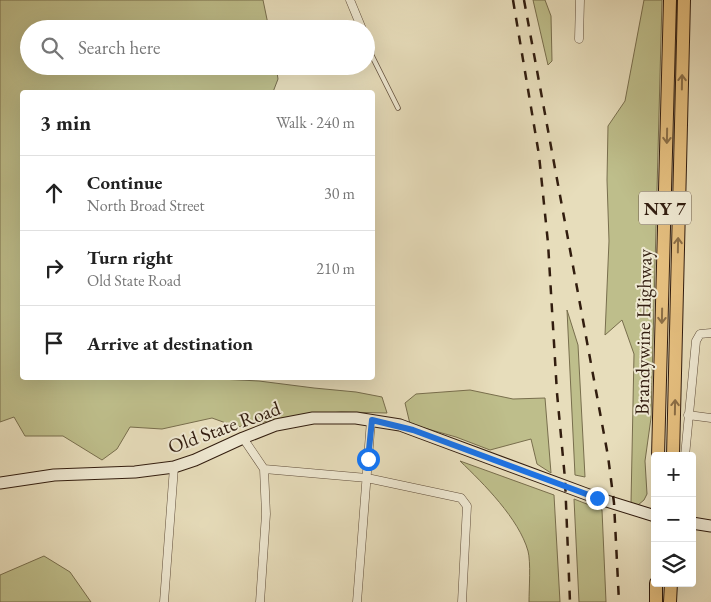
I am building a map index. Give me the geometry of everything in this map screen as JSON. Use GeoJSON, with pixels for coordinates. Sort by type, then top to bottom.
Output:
{"type":"FeatureCollection","features":[{"type":"Feature","properties":{"kind":"main road","name":"Brandywine Highway"},"geometry":{"type":"LineString","coordinates":[[658,452],[670,0]]}},
{"type":"Feature","properties":{"kind":"main road","name":"Brandywine Highway"},"geometry":{"type":"LineString","coordinates":[[673,452],[684,0]]}},
{"type":"Feature","properties":{"kind":"main road"},"geometry":{"type":"LineString","coordinates":[[656,587],[656,602]]}},
{"type":"Feature","properties":{"kind":"main road"},"geometry":{"type":"LineString","coordinates":[[670,602],[671,587]]}},
{"type":"Feature","properties":{"kind":"street"},"geometry":{"type":"LineString","coordinates":[[350,0],[358,20]]}},
{"type":"Feature","properties":{"kind":"street"},"geometry":{"type":"LineString","coordinates":[[579,39],[580,0]]}},
{"type":"Feature","properties":{"kind":"street"},"geometry":{"type":"LineString","coordinates":[[685,452],[696,341],[700,334],[708,333]]}},
{"type":"Feature","properties":{"kind":"street"},"geometry":{"type":"LineString","coordinates":[[688,415],[711,418]]}},
{"type":"Feature","properties":{"kind":"street","name":"Old State Road"},"geometry":{"type":"LineString","coordinates":[[0,482],[54,475],[135,472],[174,467],[276,426],[313,418],[336,417],[372,420],[400,426],[544,477],[605,501],[651,515]]}},
{"type":"Feature","properties":{"kind":"street"},"geometry":{"type":"LineString","coordinates":[[357,602],[372,420]]}},
{"type":"Feature","properties":{"kind":"street"},"geometry":{"type":"LineString","coordinates":[[243,438],[264,470],[266,514],[260,602]]}},
{"type":"Feature","properties":{"kind":"street"},"geometry":{"type":"LineString","coordinates":[[164,602],[174,467]]}},
{"type":"Feature","properties":{"kind":"street"},"geometry":{"type":"LineString","coordinates":[[264,470],[367,478],[443,493],[464,500],[468,506],[468,520],[462,602]]}},
{"type":"Feature","properties":{"kind":"street"},"geometry":{"type":"LineString","coordinates":[[696,524],[711,526]]}},
{"type":"Feature","properties":{"kind":"lane"},"geometry":{"type":"LineString","coordinates":[[375,62],[398,108]]}},
{"type":"Feature","properties":{"kind":"green space"},"geometry":{"type":"Polygon","coordinates":[[[0,0],[263,0],[267,20],[20,20],[20,75],[277,75],[278,79],[274,90],[20,90],[20,380],[259,381],[356,392],[382,397],[387,413],[341,412],[297,416],[237,427],[212,418],[162,429],[130,427],[117,449],[102,460],[63,436],[25,436],[14,417],[0,422],[0,0]]]}},
{"type":"Feature","properties":{"kind":"green space"},"geometry":{"type":"Polygon","coordinates":[[[533,0],[545,0],[551,16],[552,61],[548,65],[533,0]]]}},
{"type":"Feature","properties":{"kind":"green space"},"geometry":{"type":"Polygon","coordinates":[[[644,0],[662,0],[651,418],[645,461],[647,494],[638,505],[631,503],[634,354],[622,320],[605,335],[609,241],[608,126],[625,101],[644,0]]]}},
{"type":"Feature","properties":{"kind":"green space"},"geometry":{"type":"Polygon","coordinates":[[[567,310],[578,345],[585,477],[575,475],[567,310]]]}},
{"type":"Feature","properties":{"kind":"green space"},"geometry":{"type":"Polygon","coordinates":[[[470,390],[513,399],[545,398],[551,473],[537,464],[531,439],[490,450],[456,437],[410,424],[405,403],[416,394],[470,390]]]}},
{"type":"Feature","properties":{"kind":"green space"},"geometry":{"type":"Polygon","coordinates":[[[460,461],[554,495],[560,602],[529,602],[529,556],[523,539],[500,503],[460,461]]]}},
{"type":"Feature","properties":{"kind":"green space"},"geometry":{"type":"Polygon","coordinates":[[[574,499],[602,510],[606,602],[579,602],[574,499]]]}},
{"type":"Feature","properties":{"kind":"green space"},"geometry":{"type":"Polygon","coordinates":[[[44,556],[70,572],[91,602],[0,602],[0,575],[44,556]]]}},
{"type":"Feature","properties":{"kind":"railway"},"geometry":{"type":"LineString","coordinates":[[513,0],[539,155],[548,243],[557,393],[565,479],[570,602]]}},
{"type":"Feature","properties":{"kind":"railway"},"geometry":{"type":"LineString","coordinates":[[524,0],[608,456],[614,503],[619,602]]}},
{"type":"Feature","properties":{"kind":"route"},"geometry":{"type":"LineString","coordinates":[[368,459],[372,420],[385,422],[413,430],[597,498]]}}]}
